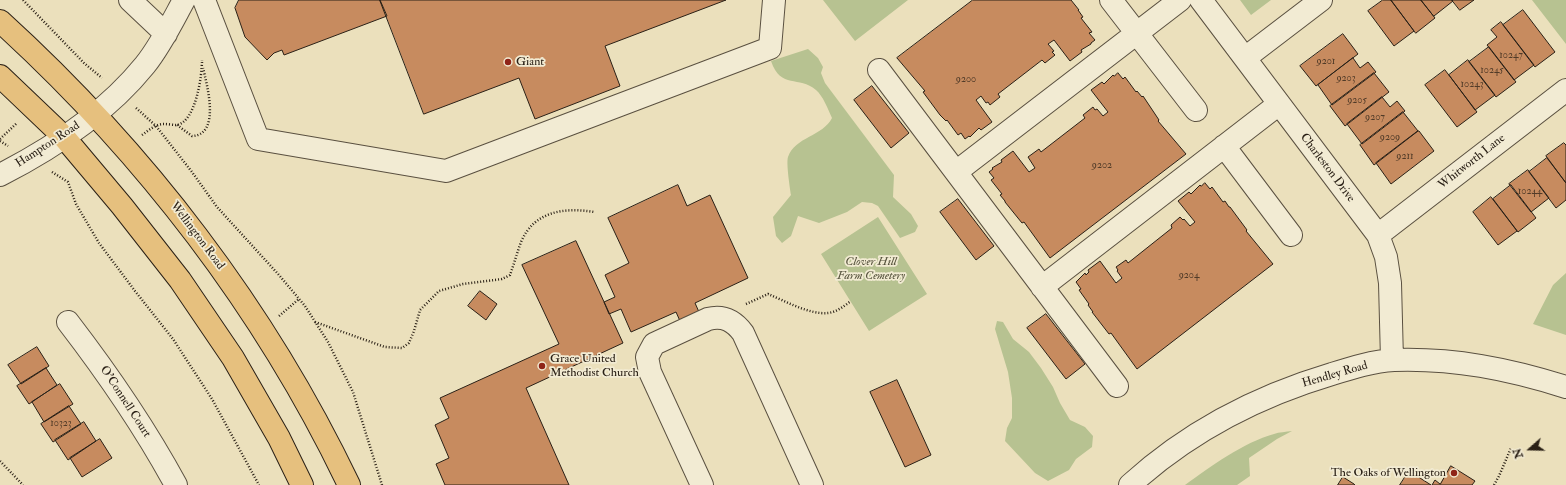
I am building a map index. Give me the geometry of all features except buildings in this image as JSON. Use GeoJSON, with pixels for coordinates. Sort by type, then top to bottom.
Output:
{"type":"FeatureCollection","features":[{"type":"Feature","properties":{"kind":"main road","name":"Wellington Road"},"geometry":{"type":"LineString","coordinates":[[0,21],[95,114],[142,167],[186,221],[223,270],[269,339],[312,412],[350,485]]}},
{"type":"Feature","properties":{"kind":"main road"},"geometry":{"type":"LineString","coordinates":[[0,76],[64,137],[122,206],[184,287],[233,358],[278,438],[302,485]]}},
{"type":"Feature","properties":{"kind":"street"},"geometry":{"type":"LineString","coordinates":[[130,0],[166,34]]}},
{"type":"Feature","properties":{"kind":"street","name":"Hampton Road"},"geometry":{"type":"LineString","coordinates":[[0,175],[64,137],[95,114],[119,93],[145,65],[166,34],[184,0]]}},
{"type":"Feature","properties":{"kind":"street"},"geometry":{"type":"LineString","coordinates":[[204,0],[258,138],[446,171],[770,48],[774,0]]}},
{"type":"Feature","properties":{"kind":"street"},"geometry":{"type":"LineString","coordinates":[[1111,0],[1196,110]]}},
{"type":"Feature","properties":{"kind":"street"},"geometry":{"type":"LineString","coordinates":[[956,172],[1180,0]]}},
{"type":"Feature","properties":{"kind":"street","name":"Charleston Drive"},"geometry":{"type":"LineString","coordinates":[[1201,0],[1378,235],[1386,257],[1390,283],[1392,360]]}},
{"type":"Feature","properties":{"kind":"street"},"geometry":{"type":"LineString","coordinates":[[1245,58],[1321,0]]}},
{"type":"Feature","properties":{"kind":"street"},"geometry":{"type":"LineString","coordinates":[[879,70],[1117,386]]}},
{"type":"Feature","properties":{"kind":"street","name":"Whitworth Lane"},"geometry":{"type":"LineString","coordinates":[[1378,235],[1566,90]]}},
{"type":"Feature","properties":{"kind":"street"},"geometry":{"type":"LineString","coordinates":[[1042,287],[1279,104]]}},
{"type":"Feature","properties":{"kind":"street"},"geometry":{"type":"LineString","coordinates":[[1224,146],[1291,235]]}},
{"type":"Feature","properties":{"kind":"street"},"geometry":{"type":"LineString","coordinates":[[702,485],[650,372],[647,357],[654,344],[715,317],[732,321],[743,333],[812,485]]}},
{"type":"Feature","properties":{"kind":"street","name":"O'Connell Court"},"geometry":{"type":"LineString","coordinates":[[68,322],[96,359],[140,423],[176,485]]}},
{"type":"Feature","properties":{"kind":"street","name":"Hendley Road"},"geometry":{"type":"LineString","coordinates":[[1130,485],[1187,440],[1251,405],[1314,379],[1352,368],[1392,360],[1423,360],[1466,363],[1506,370],[1566,387]]}},
{"type":"Feature","properties":{"kind":"path"},"geometry":{"type":"LineString","coordinates":[[23,0],[84,63],[156,126],[217,207],[275,270],[304,306],[328,342],[353,392],[382,485]]}},
{"type":"Feature","properties":{"kind":"path"},"geometry":{"type":"LineString","coordinates":[[156,126],[177,125],[186,119],[193,108],[202,65],[204,42],[206,38],[217,34]]}},
{"type":"Feature","properties":{"kind":"path"},"geometry":{"type":"LineString","coordinates":[[177,125],[192,136],[201,134],[208,126],[210,114],[209,100],[202,65]]}},
{"type":"Feature","properties":{"kind":"path"},"geometry":{"type":"LineString","coordinates":[[0,141],[68,182],[76,204],[100,242],[135,291],[173,339],[212,399],[259,485]]}},
{"type":"Feature","properties":{"kind":"path"},"geometry":{"type":"LineString","coordinates":[[315,322],[385,347],[402,348],[409,343],[420,310],[439,291],[463,284],[502,279],[510,274],[521,242],[527,230],[539,218],[565,210],[594,212]]}},
{"type":"Feature","properties":{"kind":"path"},"geometry":{"type":"LineString","coordinates":[[742,306],[768,294],[802,308],[819,313],[829,313],[851,302]]}},
{"type":"Feature","properties":{"kind":"path"},"geometry":{"type":"LineString","coordinates":[[1494,485],[1511,448]]}},
{"type":"Feature","properties":{"kind":"path"},"geometry":{"type":"LineString","coordinates":[[0,461],[23,485]]}},
{"type":"Feature","properties":{"kind":"green space"},"geometry":{"type":"Polygon","coordinates":[[[823,0],[908,0],[855,41],[823,0]]]}},
{"type":"Feature","properties":{"kind":"green space"},"geometry":{"type":"Polygon","coordinates":[[[1240,0],[1271,0],[1251,15],[1240,0]]]}},
{"type":"Feature","properties":{"kind":"green space"},"geometry":{"type":"Polygon","coordinates":[[[1532,0],[1566,0],[1566,44],[1532,0]]]}},
{"type":"Feature","properties":{"kind":"green space"},"geometry":{"type":"Polygon","coordinates":[[[808,49],[818,58],[823,67],[821,73],[825,83],[894,175],[893,197],[911,214],[918,226],[915,232],[900,238],[878,206],[872,203],[862,202],[847,212],[819,223],[798,216],[791,236],[782,243],[776,236],[773,217],[791,195],[788,157],[797,145],[822,129],[832,118],[823,99],[816,90],[803,83],[791,81],[780,76],[775,70],[771,61],[808,49]]]}},
{"type":"Feature","properties":{"kind":"green space","name":"Clover Hill Farm Cemetery"},"geometry":{"type":"Polygon","coordinates":[[[878,217],[927,294],[869,331],[821,254],[878,217]]]}},
{"type":"Feature","properties":{"kind":"green space"},"geometry":{"type":"Polygon","coordinates":[[[1566,273],[1566,335],[1533,324],[1553,285],[1566,273]]]}},
{"type":"Feature","properties":{"kind":"green space"},"geometry":{"type":"Polygon","coordinates":[[[997,321],[1003,322],[1013,339],[1029,352],[1041,368],[1053,387],[1070,420],[1085,427],[1093,436],[1092,447],[1076,459],[1069,470],[1048,481],[1035,473],[1005,441],[1007,428],[1012,418],[1012,398],[1008,372],[995,329],[997,321]]]}},
{"type":"Feature","properties":{"kind":"green space"},"geometry":{"type":"Polygon","coordinates":[[[1292,431],[1277,439],[1249,458],[1250,476],[1237,485],[1185,485],[1239,449],[1276,433],[1292,431]]]}},
{"type":"Feature","properties":{"kind":"place","name":"Giant"},"geometry":{"type":"Point","coordinates":[508,62]}},
{"type":"Feature","properties":{"kind":"place","name":"Grace United Methodist Church"},"geometry":{"type":"Point","coordinates":[542,366]}},
{"type":"Feature","properties":{"kind":"place","name":"The Oaks of Wellington"},"geometry":{"type":"Point","coordinates":[1454,473]}}]}
